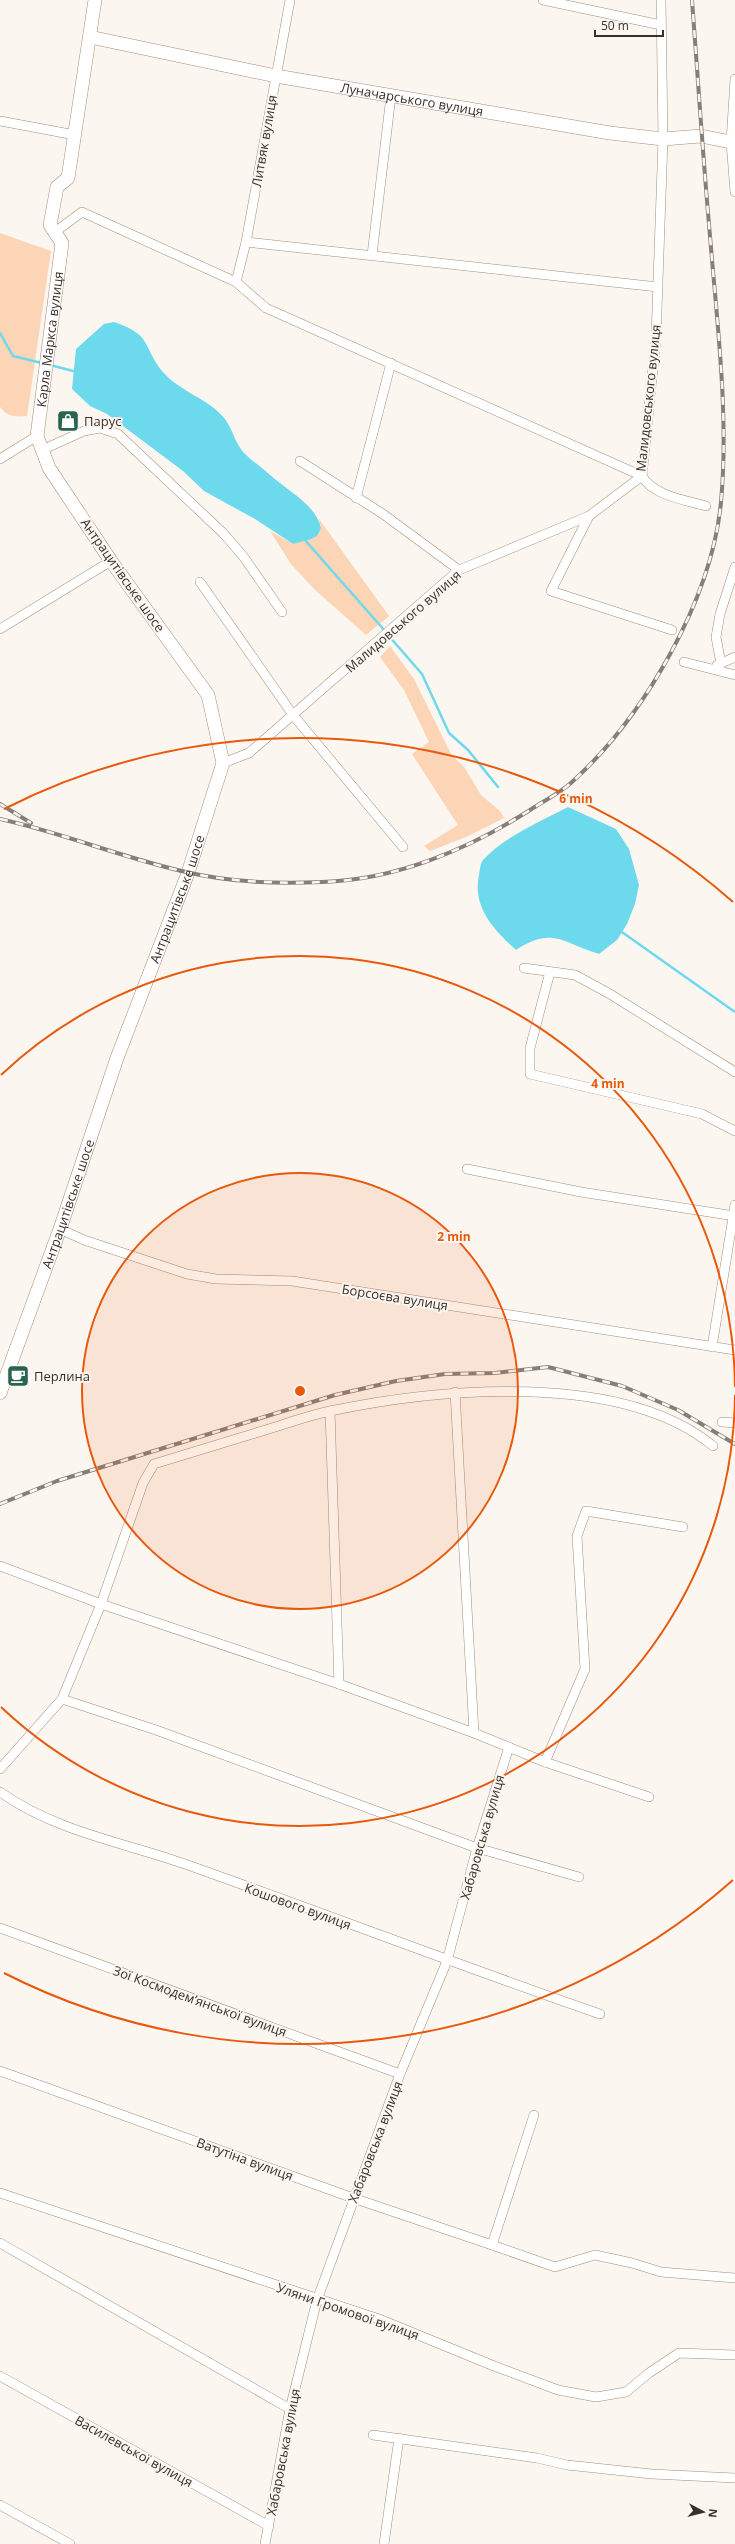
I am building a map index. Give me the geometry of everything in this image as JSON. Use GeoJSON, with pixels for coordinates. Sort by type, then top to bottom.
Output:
{"type":"FeatureCollection","features":[{"type":"Feature","properties":{"kind":"main road"},"geometry":{"type":"LineString","coordinates":[[75,135],[95,0]]}},
{"type":"Feature","properties":{"kind":"main road","name":"Луначарського вулиця"},"geometry":{"type":"LineString","coordinates":[[90,37],[276,76],[610,133],[663,139],[701,136],[733,143]]}},
{"type":"Feature","properties":{"kind":"main road","name":"Карла Маркса вулиця"},"geometry":{"type":"LineString","coordinates":[[37,436],[58,238],[50,225],[57,187],[68,178],[75,135]]}},
{"type":"Feature","properties":{"kind":"main road","name":"Антрацитівське шосе"},"geometry":{"type":"LineString","coordinates":[[0,1393],[60,1229],[117,1058],[188,873],[223,763],[208,695],[111,561],[49,468],[37,436]]}},
{"type":"Feature","properties":{"kind":"street","name":"Литвяк вулиця"},"geometry":{"type":"LineString","coordinates":[[236,282],[246,242],[290,0]]}},
{"type":"Feature","properties":{"kind":"street"},"geometry":{"type":"LineString","coordinates":[[543,0],[661,25]]}},
{"type":"Feature","properties":{"kind":"street","name":"Малидовського вулиця"},"geometry":{"type":"LineString","coordinates":[[223,763],[249,753],[459,570],[589,516],[642,476],[656,338],[663,139],[661,0]]}},
{"type":"Feature","properties":{"kind":"street"},"geometry":{"type":"LineString","coordinates":[[735,79],[733,143],[735,192]]}},
{"type":"Feature","properties":{"kind":"street"},"geometry":{"type":"LineString","coordinates":[[372,254],[391,96]]}},
{"type":"Feature","properties":{"kind":"street"},"geometry":{"type":"LineString","coordinates":[[0,121],[75,135]]}},
{"type":"Feature","properties":{"kind":"street"},"geometry":{"type":"LineString","coordinates":[[58,238],[82,212],[236,282],[266,308],[642,476],[646,483],[659,492],[706,506]]}},
{"type":"Feature","properties":{"kind":"street"},"geometry":{"type":"LineString","coordinates":[[246,242],[372,254],[658,287]]}},
{"type":"Feature","properties":{"kind":"street"},"geometry":{"type":"LineString","coordinates":[[356,498],[391,363]]}},
{"type":"Feature","properties":{"kind":"street"},"geometry":{"type":"LineString","coordinates":[[42,450],[84,431],[100,428],[118,434],[158,474],[198,507],[223,533],[243,556],[282,612]]}},
{"type":"Feature","properties":{"kind":"street"},"geometry":{"type":"LineString","coordinates":[[0,459],[37,436]]}},
{"type":"Feature","properties":{"kind":"street"},"geometry":{"type":"LineString","coordinates":[[300,461],[383,514],[459,570]]}},
{"type":"Feature","properties":{"kind":"street"},"geometry":{"type":"LineString","coordinates":[[589,516],[551,591],[672,630]]}},
{"type":"Feature","properties":{"kind":"street"},"geometry":{"type":"LineString","coordinates":[[0,629],[111,561]]}},
{"type":"Feature","properties":{"kind":"street"},"geometry":{"type":"LineString","coordinates":[[721,664],[716,637],[720,614],[735,567]]}},
{"type":"Feature","properties":{"kind":"street"},"geometry":{"type":"LineString","coordinates":[[200,582],[293,715],[403,847]]}},
{"type":"Feature","properties":{"kind":"street"},"geometry":{"type":"LineString","coordinates":[[706,668],[721,664],[735,657]]}},
{"type":"Feature","properties":{"kind":"street"},"geometry":{"type":"LineString","coordinates":[[684,662],[735,675]]}},
{"type":"Feature","properties":{"kind":"street"},"geometry":{"type":"LineString","coordinates":[[524,968],[575,975],[735,1072]]}},
{"type":"Feature","properties":{"kind":"street"},"geometry":{"type":"LineString","coordinates":[[550,972],[530,1048],[530,1074],[702,1114],[735,1131]]}},
{"type":"Feature","properties":{"kind":"street"},"geometry":{"type":"LineString","coordinates":[[467,1169],[581,1192],[734,1216]]}},
{"type":"Feature","properties":{"kind":"street"},"geometry":{"type":"LineString","coordinates":[[712,1347],[735,1205]]}},
{"type":"Feature","properties":{"kind":"street","name":"Борсоєва вулиця"},"geometry":{"type":"LineString","coordinates":[[60,1229],[84,1240],[187,1274],[216,1279],[292,1281],[735,1350]]}},
{"type":"Feature","properties":{"kind":"street"},"geometry":{"type":"LineString","coordinates":[[455,1392],[474,1733]]}},
{"type":"Feature","properties":{"kind":"street"},"geometry":{"type":"LineString","coordinates":[[0,1769],[62,1699],[101,1604],[144,1483],[154,1464],[330,1411],[455,1392],[543,1392],[623,1403],[674,1420],[696,1432],[713,1446]]}},
{"type":"Feature","properties":{"kind":"street"},"geometry":{"type":"LineString","coordinates":[[330,1411],[339,1684]]}},
{"type":"Feature","properties":{"kind":"street"},"geometry":{"type":"LineString","coordinates":[[722,1422],[735,1423]]}},
{"type":"Feature","properties":{"kind":"street"},"geometry":{"type":"LineString","coordinates":[[545,1762],[585,1670],[577,1536],[586,1511],[683,1527]]}},
{"type":"Feature","properties":{"kind":"street"},"geometry":{"type":"LineString","coordinates":[[0,1566],[101,1604],[339,1684],[474,1733],[545,1762],[648,1797]]}},
{"type":"Feature","properties":{"kind":"street"},"geometry":{"type":"LineString","coordinates":[[62,1699],[156,1730],[477,1848],[579,1876]]}},
{"type":"Feature","properties":{"kind":"street","name":"Хабаровська вулиця"},"geometry":{"type":"LineString","coordinates":[[265,2544],[290,2409],[317,2300],[353,2198],[400,2074],[447,1961],[477,1848],[508,1747]]}},
{"type":"Feature","properties":{"kind":"street","name":"Кошового вулиця"},"geometry":{"type":"LineString","coordinates":[[0,1792],[23,1808],[58,1825],[184,1864],[447,1961],[600,2014]]}},
{"type":"Feature","properties":{"kind":"street","name":"Зої Космодем’янської вулиця"},"geometry":{"type":"LineString","coordinates":[[0,1928],[400,2074]]}},
{"type":"Feature","properties":{"kind":"street","name":"Ватутіна вулиця"},"geometry":{"type":"LineString","coordinates":[[0,2071],[353,2198],[556,2267],[595,2255],[632,2263],[661,2272],[735,2278]]}},
{"type":"Feature","properties":{"kind":"street"},"geometry":{"type":"LineString","coordinates":[[492,2245],[534,2115]]}},
{"type":"Feature","properties":{"kind":"street","name":"Уляни Громової вулиця"},"geometry":{"type":"LineString","coordinates":[[0,2193],[317,2300],[379,2319],[494,2366],[558,2390],[596,2397],[626,2392],[649,2373],[679,2353],[735,2355]]}},
{"type":"Feature","properties":{"kind":"street"},"geometry":{"type":"LineString","coordinates":[[0,2243],[290,2409]]}},
{"type":"Feature","properties":{"kind":"street","name":"Василевської вулиця"},"geometry":{"type":"LineString","coordinates":[[0,2376],[269,2526]]}},
{"type":"Feature","properties":{"kind":"street"},"geometry":{"type":"LineString","coordinates":[[373,2435],[568,2465],[652,2474],[735,2478]]}},
{"type":"Feature","properties":{"kind":"street"},"geometry":{"type":"LineString","coordinates":[[384,2544],[399,2438]]}},
{"type":"Feature","properties":{"kind":"street"},"geometry":{"type":"LineString","coordinates":[[0,2505],[70,2544]]}},
{"type":"Feature","properties":{"kind":"shaded area"},"geometry":{"type":"Polygon","coordinates":[[[0,233],[51,251],[27,416],[9,415],[0,407],[0,233]]]}},
{"type":"Feature","properties":{"kind":"shaded area"},"geometry":{"type":"Polygon","coordinates":[[[319,519],[389,616],[366,635],[314,589],[291,564],[270,531],[293,544],[321,528],[319,519]]]}},
{"type":"Feature","properties":{"kind":"shaded area"},"geometry":{"type":"Polygon","coordinates":[[[390,646],[414,679],[451,754],[464,767],[481,795],[500,811],[504,818],[466,837],[430,851],[424,846],[458,825],[412,754],[429,742],[404,690],[380,657],[390,646]]]}},
{"type":"Feature","properties":{"kind":"water"},"geometry":{"type":"Polygon","coordinates":[[[114,322],[127,327],[141,337],[163,372],[177,385],[202,400],[218,412],[227,422],[237,443],[245,454],[307,505],[318,520],[321,528],[317,536],[293,544],[255,519],[204,491],[183,471],[107,414],[90,406],[72,389],[76,349],[104,324],[114,322]]]}},
{"type":"Feature","properties":{"kind":"water"},"geometry":{"type":"Polygon","coordinates":[[[568,807],[616,829],[629,849],[639,885],[635,904],[627,924],[617,940],[599,954],[558,939],[549,938],[539,939],[516,950],[493,926],[482,908],[478,887],[481,863],[492,851],[512,837],[568,807]]]}},
{"type":"Feature","properties":{"kind":"waterway"},"geometry":{"type":"LineString","coordinates":[[0,333],[13,356],[42,363]]}},
{"type":"Feature","properties":{"kind":"waterway"},"geometry":{"type":"LineString","coordinates":[[50,365],[77,372]]}},
{"type":"Feature","properties":{"kind":"waterway"},"geometry":{"type":"LineString","coordinates":[[304,539],[385,631]]}},
{"type":"Feature","properties":{"kind":"waterway"},"geometry":{"type":"LineString","coordinates":[[388,635],[422,674],[449,733],[468,750],[498,787]]}},
{"type":"Feature","properties":{"kind":"waterway"},"geometry":{"type":"LineString","coordinates":[[619,930],[735,1012]]}},
{"type":"Feature","properties":{"kind":"railway"},"geometry":{"type":"LineString","coordinates":[[0,819],[47,831],[163,866],[219,878],[306,883],[350,880],[404,869],[431,860],[482,837],[507,824],[562,790],[599,755],[624,724],[648,690],[670,654],[689,616],[704,578],[715,539],[721,502],[724,436],[723,403],[719,335],[705,177],[692,0]]}},
{"type":"Feature","properties":{"kind":"railway"},"geometry":{"type":"LineString","coordinates":[[0,804],[31,823]]}},
{"type":"Feature","properties":{"kind":"railway"},"geometry":{"type":"LineString","coordinates":[[0,1504],[57,1481],[335,1395],[396,1381],[445,1374],[495,1373],[548,1367],[622,1386],[678,1410],[735,1444]]}},
{"type":"Feature","properties":{"kind":"place","name":"Парус"},"geometry":{"type":"Point","coordinates":[68,421]}},
{"type":"Feature","properties":{"kind":"place","name":"Перлина"},"geometry":{"type":"Point","coordinates":[18,1376]}}]}
